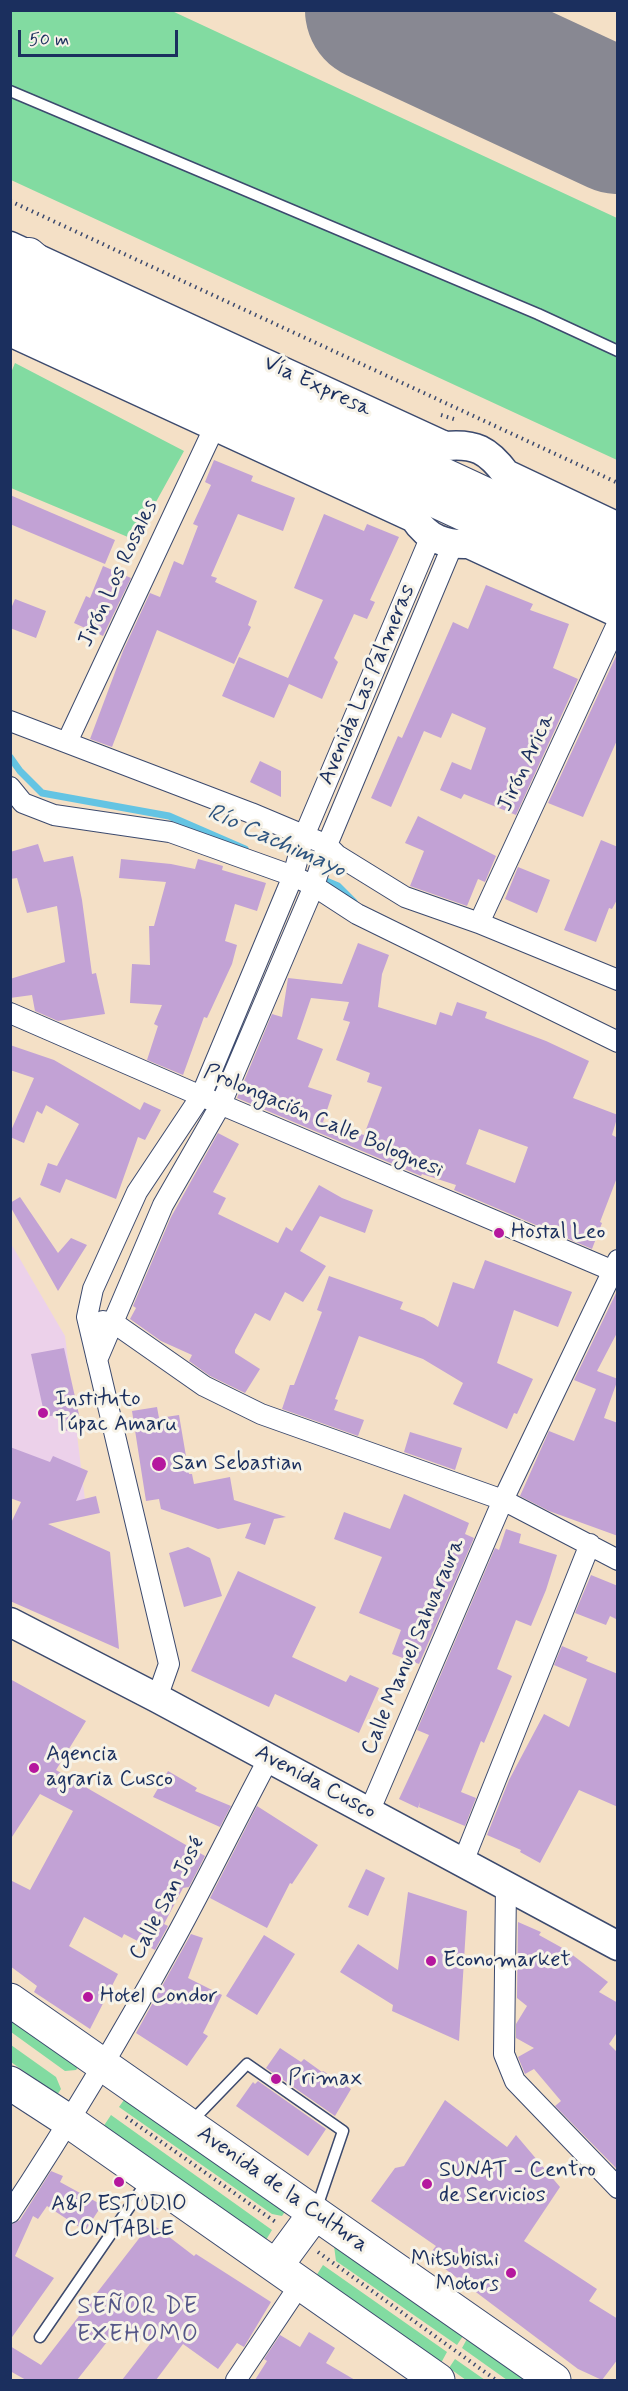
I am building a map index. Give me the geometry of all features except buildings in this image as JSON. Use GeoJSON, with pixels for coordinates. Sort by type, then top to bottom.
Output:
{"type":"FeatureCollection","features":[{"type":"Feature","properties":{"kind":"highway","name":"Avenida de la Cultura"},"geometry":{"type":"LineString","coordinates":[[10,2000],[96,2078],[188,2125],[306,2225],[554,2380]]}},
{"type":"Feature","properties":{"kind":"highway"},"geometry":{"type":"LineString","coordinates":[[10,2083],[70,2122],[438,2380]]}},
{"type":"Feature","properties":{"kind":"highway"},"geometry":{"type":"LineString","coordinates":[[289,2274],[306,2225]]}},
{"type":"Feature","properties":{"kind":"main road"},"geometry":{"type":"LineString","coordinates":[[17,258],[92,327]]}},
{"type":"Feature","properties":{"kind":"main road","name":"Vía Expresa"},"geometry":{"type":"LineString","coordinates":[[17,258],[455,505],[618,613]]}},
{"type":"Feature","properties":{"kind":"main road"},"geometry":{"type":"LineString","coordinates":[[11,327],[92,327]]}},
{"type":"Feature","properties":{"kind":"main road","name":"Vía Expresa"},"geometry":{"type":"LineString","coordinates":[[11,327],[215,426],[455,505],[618,555]]}},
{"type":"Feature","properties":{"kind":"main road","name":"Vía Expresa"},"geometry":{"type":"LineString","coordinates":[[92,327],[618,586]]}},
{"type":"Feature","properties":{"kind":"main road","name":"Vía Expresa"},"geometry":{"type":"LineString","coordinates":[[455,505],[618,527]]}},
{"type":"Feature","properties":{"kind":"main road","name":"Avenida Cusco"},"geometry":{"type":"LineString","coordinates":[[10,1622],[157,1698],[618,1946]]}},
{"type":"Feature","properties":{"kind":"street","name":"Jirón Los Rosales"},"geometry":{"type":"LineString","coordinates":[[67,742],[215,426]]}},
{"type":"Feature","properties":{"kind":"street","name":"Avenida Las Palmeras"},"geometry":{"type":"LineString","coordinates":[[87,1317],[93,1290],[137,1192],[201,1096],[293,876],[302,846],[455,505]]}},
{"type":"Feature","properties":{"kind":"street","name":"Avenida Las Palmeras"},"geometry":{"type":"LineString","coordinates":[[97,1360],[163,1205],[221,1104],[314,886],[324,852],[455,505]]}},
{"type":"Feature","properties":{"kind":"street","name":"Jirón Arica"},"geometry":{"type":"LineString","coordinates":[[479,923],[618,622]]}},
{"type":"Feature","properties":{"kind":"street"},"geometry":{"type":"LineString","coordinates":[[10,721],[251,813],[302,846],[337,855],[405,897],[479,923],[618,980]]}},
{"type":"Feature","properties":{"kind":"street"},"geometry":{"type":"LineString","coordinates":[[10,787],[23,803],[54,815],[170,832],[293,876],[314,886],[357,914],[618,1042]]}},
{"type":"Feature","properties":{"kind":"street","name":"Prolongación Calle Bolognesi"},"geometry":{"type":"LineString","coordinates":[[10,1013],[201,1096],[616,1268]]}},
{"type":"Feature","properties":{"kind":"street"},"geometry":{"type":"LineString","coordinates":[[137,1192],[163,1205]]}},
{"type":"Feature","properties":{"kind":"street","name":"Calle Manuel Sahuaraura"},"geometry":{"type":"LineString","coordinates":[[369,1812],[503,1500],[616,1268]]}},
{"type":"Feature","properties":{"kind":"street"},"geometry":{"type":"LineString","coordinates":[[157,1698],[169,1664],[87,1317],[114,1323],[204,1386],[261,1414],[503,1500],[618,1560]]}},
{"type":"Feature","properties":{"kind":"street"},"geometry":{"type":"LineString","coordinates":[[463,1863],[590,1544]]}},
{"type":"Feature","properties":{"kind":"street","name":"Calle San José"},"geometry":{"type":"LineString","coordinates":[[10,2213],[96,2078],[174,1939],[269,1758]]}},
{"type":"Feature","properties":{"kind":"street"},"geometry":{"type":"LineString","coordinates":[[506,1886],[504,2054],[515,2081],[618,2188]]}},
{"type":"Feature","properties":{"kind":"street"},"geometry":{"type":"LineString","coordinates":[[236,2380],[289,2274]]}},
{"type":"Feature","properties":{"kind":"lane"},"geometry":{"type":"LineString","coordinates":[[10,91],[538,314],[618,351]]}},
{"type":"Feature","properties":{"kind":"lane"},"geometry":{"type":"LineString","coordinates":[[188,2125],[247,2064],[343,2131],[306,2225]]}},
{"type":"Feature","properties":{"kind":"lane"},"geometry":{"type":"LineString","coordinates":[[40,2337],[150,2178]]}},
{"type":"Feature","properties":{"kind":"path"},"geometry":{"type":"LineString","coordinates":[[10,201],[618,483]]}},
{"type":"Feature","properties":{"kind":"path"},"geometry":{"type":"LineString","coordinates":[[96,2078],[306,2225],[496,2380]]}},
{"type":"Feature","properties":{"kind":"shaded area","name":"Instituto Túpac Amaru"},"geometry":{"type":"Polygon","coordinates":[[[10,1242],[65,1336],[87,1516],[11,1490],[10,1242]]]}},
{"type":"Feature","properties":{"kind":"green space"},"geometry":{"type":"Polygon","coordinates":[[[11,11],[172,11],[617,218],[617,460],[11,180],[11,11]]]}},
{"type":"Feature","properties":{"kind":"green space"},"geometry":{"type":"Polygon","coordinates":[[[15,363],[184,451],[135,540],[11,488],[10,375],[15,363]]]}},
{"type":"Feature","properties":{"kind":"green space"},"geometry":{"type":"Polygon","coordinates":[[[11,2017],[79,2066],[76,2070],[65,2071],[11,2032],[11,2017]]]}},
{"type":"Feature","properties":{"kind":"green space"},"geometry":{"type":"Polygon","coordinates":[[[11,2045],[56,2077],[61,2089],[57,2095],[11,2062],[11,2045]]]}},
{"type":"Feature","properties":{"kind":"green space"},"geometry":{"type":"Polygon","coordinates":[[[126,2097],[286,2210],[282,2216],[272,2214],[119,2107],[126,2097]]]}},
{"type":"Feature","properties":{"kind":"green space"},"geometry":{"type":"Polygon","coordinates":[[[111,2115],[272,2230],[266,2240],[103,2127],[111,2115]]]}},
{"type":"Feature","properties":{"kind":"green space"},"geometry":{"type":"Polygon","coordinates":[[[334,2246],[463,2336],[457,2345],[336,2261],[334,2246]]]}},
{"type":"Feature","properties":{"kind":"green space"},"geometry":{"type":"Polygon","coordinates":[[[323,2265],[447,2352],[441,2363],[316,2276],[323,2265]]]}},
{"type":"Feature","properties":{"kind":"green space"},"geometry":{"type":"Polygon","coordinates":[[[467,2339],[526,2380],[507,2380],[462,2348],[467,2339]]]}},
{"type":"Feature","properties":{"kind":"green space"},"geometry":{"type":"Polygon","coordinates":[[[455,2359],[485,2380],[466,2380],[449,2368],[455,2359]]]}},
{"type":"Feature","properties":{"kind":"waterway","name":"Río Cachimayo"},"geometry":{"type":"LineString","coordinates":[[10,757],[20,771],[42,793],[169,816],[245,849]]}},
{"type":"Feature","properties":{"kind":"waterway","name":"Río Cachimayo"},"geometry":{"type":"LineString","coordinates":[[319,878],[338,886],[354,902]]}},
{"type":"Feature","properties":{"kind":"runway"},"geometry":{"type":"LineString","coordinates":[[377,10],[618,122]]}},
{"type":"Feature","properties":{"kind":"place","name":"Hostal Leo"},"geometry":{"type":"Point","coordinates":[499,1233]}},
{"type":"Feature","properties":{"kind":"place","name":"Instituto Túpac Amaru"},"geometry":{"type":"Point","coordinates":[43,1413]}},
{"type":"Feature","properties":{"kind":"place","name":"San Sebastian"},"geometry":{"type":"Point","coordinates":[159,1464]}},
{"type":"Feature","properties":{"kind":"place","name":"Agencia agraria Cusco"},"geometry":{"type":"Point","coordinates":[34,1768]}},
{"type":"Feature","properties":{"kind":"place","name":"Economarket"},"geometry":{"type":"Point","coordinates":[431,1961]}},
{"type":"Feature","properties":{"kind":"place","name":"Hotel Condor"},"geometry":{"type":"Point","coordinates":[88,1997]}},
{"type":"Feature","properties":{"kind":"place","name":"Primax"},"geometry":{"type":"Point","coordinates":[276,2079]}},
{"type":"Feature","properties":{"kind":"place","name":"A&P ESTUDIO CONTABLE"},"geometry":{"type":"Point","coordinates":[119,2182]}},
{"type":"Feature","properties":{"kind":"place","name":"SUNAT - Centro de Servicios"},"geometry":{"type":"Point","coordinates":[427,2184]}},
{"type":"Feature","properties":{"kind":"place","name":"Mitsubishi Motors"},"geometry":{"type":"Point","coordinates":[511,2273]}},
{"type":"Feature","properties":{"kind":"district","name":"SEÑOR DE EXEHOMO"},"geometry":{"type":"Point","coordinates":[138,2322]}}]}
